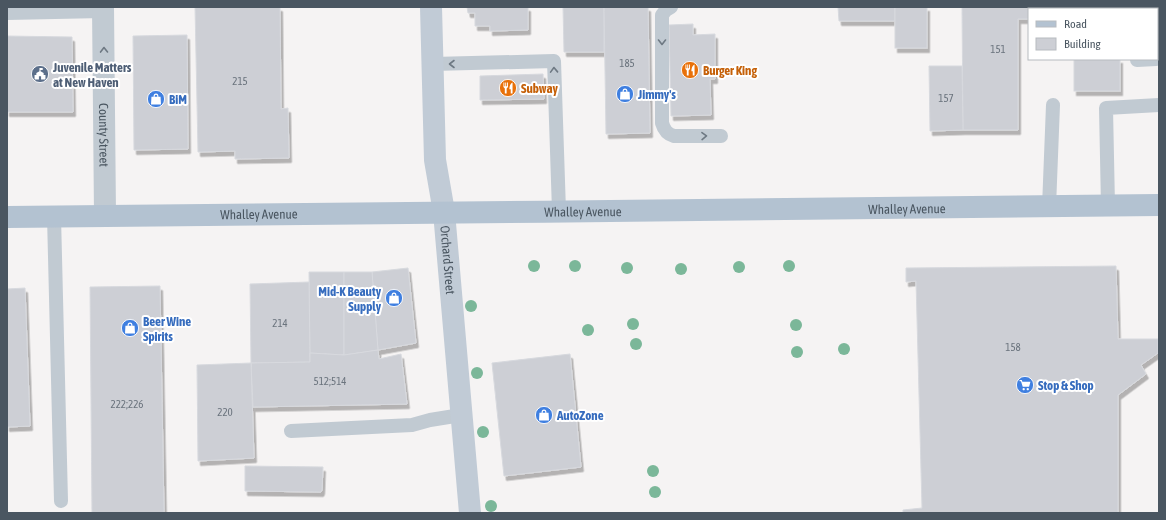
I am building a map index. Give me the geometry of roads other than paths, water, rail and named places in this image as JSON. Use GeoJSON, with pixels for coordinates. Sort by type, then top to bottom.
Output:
{"type":"FeatureCollection","features":[{"type":"Feature","properties":{"kind":"main road","name":"Orchard Street"},"geometry":{"type":"LineString","coordinates":[[431,7],[435,160],[444,212],[470,513]]}},
{"type":"Feature","properties":{"kind":"main road","name":"Whalley Avenue"},"geometry":{"type":"LineString","coordinates":[[7,217],[559,211],[876,210],[1159,205]]}},
{"type":"Feature","properties":{"kind":"street","name":"County Street"},"geometry":{"type":"LineString","coordinates":[[103,9],[105,215]]}},
{"type":"Feature","properties":{"kind":"lane"},"geometry":{"type":"LineString","coordinates":[[671,7],[662,15],[662,123],[669,134],[674,136],[721,136]]}},
{"type":"Feature","properties":{"kind":"lane"},"geometry":{"type":"LineString","coordinates":[[7,13],[103,9]]}},
{"type":"Feature","properties":{"kind":"lane"},"geometry":{"type":"LineString","coordinates":[[433,64],[554,61],[559,211]]}},
{"type":"Feature","properties":{"kind":"lane"},"geometry":{"type":"LineString","coordinates":[[1049,206],[1053,104]]}},
{"type":"Feature","properties":{"kind":"lane"},"geometry":{"type":"LineString","coordinates":[[1108,206],[1106,108],[1159,105]]}},
{"type":"Feature","properties":{"kind":"lane"},"geometry":{"type":"LineString","coordinates":[[54,216],[61,501]]}},
{"type":"Feature","properties":{"kind":"lane"},"geometry":{"type":"LineString","coordinates":[[291,431],[412,426],[430,420],[461,415]]}},
{"type":"Feature","properties":{"kind":"place","name":"Burger King"},"geometry":{"type":"Point","coordinates":[690,70]}},
{"type":"Feature","properties":{"kind":"place","name":"Juvenile Matters at New Haven"},"geometry":{"type":"Point","coordinates":[40,74]}},
{"type":"Feature","properties":{"kind":"place","name":"Subway"},"geometry":{"type":"Point","coordinates":[508,88]}},
{"type":"Feature","properties":{"kind":"place","name":"Jimmy's"},"geometry":{"type":"Point","coordinates":[625,94]}},
{"type":"Feature","properties":{"kind":"place","name":"BiM"},"geometry":{"type":"Point","coordinates":[156,99]}},
{"type":"Feature","properties":{"kind":"place","name":"Mid-K Beauty Supply"},"geometry":{"type":"Point","coordinates":[394,298]}},
{"type":"Feature","properties":{"kind":"place","name":"Beer Wine Spirits"},"geometry":{"type":"Point","coordinates":[130,328]}},
{"type":"Feature","properties":{"kind":"place","name":"Stop & Shop"},"geometry":{"type":"Point","coordinates":[1025,385]}},
{"type":"Feature","properties":{"kind":"place","name":"AutoZone"},"geometry":{"type":"Point","coordinates":[544,415]}}]}
